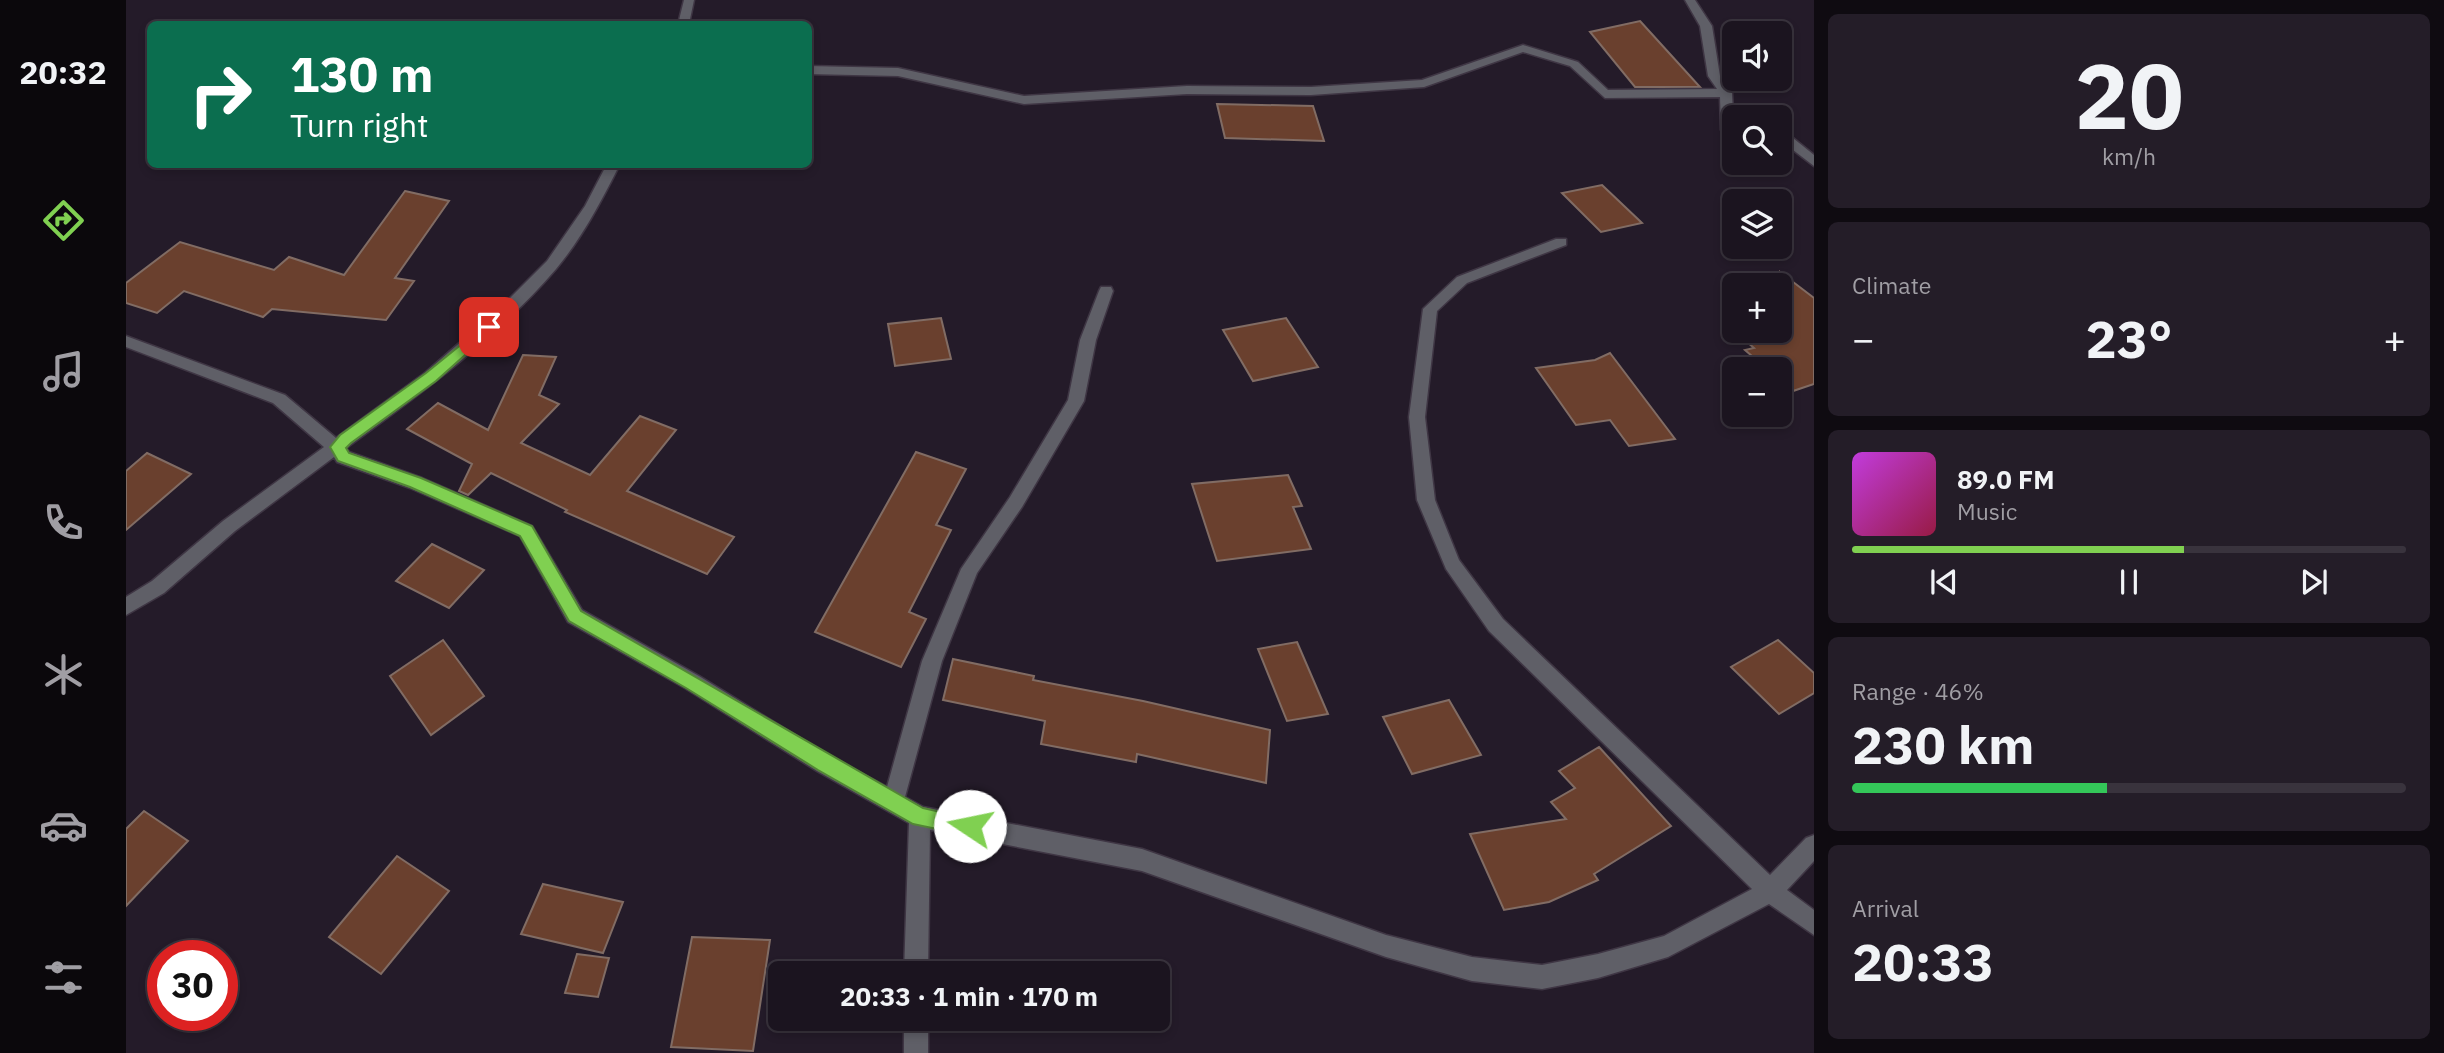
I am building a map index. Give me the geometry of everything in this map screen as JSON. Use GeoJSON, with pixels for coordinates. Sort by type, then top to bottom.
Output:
{"type":"FeatureCollection","features":[{"type":"Feature","properties":{"kind":"street"},"geometry":{"type":"LineString","coordinates":[[684,21],[689,0]]}},
{"type":"Feature","properties":{"kind":"street"},"geometry":{"type":"LineString","coordinates":[[1690,0],[1706,26],[1714,76],[1726,93],[1726,105]]}},
{"type":"Feature","properties":{"kind":"street"},"geometry":{"type":"LineString","coordinates":[[812,70],[898,72],[1024,100],[1187,90],[1311,91],[1424,83],[1522,48],[1573,64],[1605,94],[1726,93]]}},
{"type":"Feature","properties":{"kind":"street"},"geometry":{"type":"LineString","coordinates":[[1792,144],[1814,162]]}},
{"type":"Feature","properties":{"kind":"street"},"geometry":{"type":"LineString","coordinates":[[126,607],[158,587],[229,526],[431,377],[517,300],[552,264],[591,207],[612,168]]}},
{"type":"Feature","properties":{"kind":"street"},"geometry":{"type":"LineString","coordinates":[[1561,242],[1462,280],[1430,309],[1418,417],[1426,500],[1452,564],[1496,625],[1770,891],[1814,924]]}},
{"type":"Feature","properties":{"kind":"street"},"geometry":{"type":"LineString","coordinates":[[893,802],[932,661],[970,569],[1016,502],[1076,401],[1088,340],[1106,290]]}},
{"type":"Feature","properties":{"kind":"street"},"geometry":{"type":"LineString","coordinates":[[126,341],[279,399],[337,447],[343,457],[416,483],[526,531],[575,616],[692,682],[824,764],[920,817],[1142,860],[1386,946],[1472,969],[1542,977],[1598,966],[1668,946],[1770,891],[1814,846]]}},
{"type":"Feature","properties":{"kind":"street"},"geometry":{"type":"LineString","coordinates":[[916,961],[920,817]]}},
{"type":"Feature","properties":{"kind":"street"},"geometry":{"type":"LineString","coordinates":[[916,1031],[916,1053]]}},
{"type":"Feature","properties":{"kind":"building"},"geometry":{"type":"Polygon","coordinates":[[[1640,21],[1700,87],[1635,87],[1590,32],[1640,21]]]}},
{"type":"Feature","properties":{"kind":"building"},"geometry":{"type":"Polygon","coordinates":[[[1217,104],[1313,106],[1324,141],[1225,138],[1217,104]]]}},
{"type":"Feature","properties":{"kind":"building"},"geometry":{"type":"Polygon","coordinates":[[[1602,185],[1642,223],[1601,232],[1562,193],[1602,185]]]}},
{"type":"Feature","properties":{"kind":"building"},"geometry":{"type":"Polygon","coordinates":[[[405,191],[449,201],[395,278],[414,281],[386,320],[272,309],[263,317],[184,291],[157,313],[126,303],[126,283],[180,242],[274,270],[289,257],[344,275],[405,191]]]}},
{"type":"Feature","properties":{"kind":"building"},"geometry":{"type":"Polygon","coordinates":[[[1792,281],[1814,298],[1814,384],[1793,391],[1792,357],[1753,357],[1745,350],[1754,348],[1748,343],[1792,343],[1792,281]]]}},
{"type":"Feature","properties":{"kind":"building"},"geometry":{"type":"Polygon","coordinates":[[[941,318],[951,359],[895,366],[888,324],[941,318]]]}},
{"type":"Feature","properties":{"kind":"building"},"geometry":{"type":"Polygon","coordinates":[[[1286,318],[1318,367],[1253,381],[1223,330],[1286,318]]]}},
{"type":"Feature","properties":{"kind":"building"},"geometry":{"type":"Polygon","coordinates":[[[1610,353],[1675,439],[1629,446],[1610,420],[1576,425],[1536,368],[1595,360],[1610,353]]]}},
{"type":"Feature","properties":{"kind":"building"},"geometry":{"type":"Polygon","coordinates":[[[523,355],[556,357],[539,395],[559,404],[521,443],[590,475],[640,416],[676,430],[627,491],[734,537],[707,574],[565,512],[567,510],[491,473],[468,495],[459,491],[472,464],[407,429],[438,403],[488,430],[523,355]]]}},
{"type":"Feature","properties":{"kind":"building"},"geometry":{"type":"Polygon","coordinates":[[[916,452],[966,469],[936,525],[951,530],[909,612],[926,619],[901,667],[815,632],[916,452]]]}},
{"type":"Feature","properties":{"kind":"building"},"geometry":{"type":"Polygon","coordinates":[[[147,453],[191,474],[126,530],[126,471],[147,453]]]}},
{"type":"Feature","properties":{"kind":"building"},"geometry":{"type":"Polygon","coordinates":[[[1288,475],[1302,506],[1293,507],[1311,549],[1217,561],[1192,484],[1288,475]]]}},
{"type":"Feature","properties":{"kind":"building"},"geometry":{"type":"Polygon","coordinates":[[[432,544],[484,570],[449,608],[396,581],[432,544]]]}},
{"type":"Feature","properties":{"kind":"building"},"geometry":{"type":"Polygon","coordinates":[[[443,640],[484,696],[431,735],[390,676],[443,640]]]}},
{"type":"Feature","properties":{"kind":"building"},"geometry":{"type":"Polygon","coordinates":[[[1778,640],[1814,673],[1814,693],[1779,714],[1731,667],[1778,640]]]}},
{"type":"Feature","properties":{"kind":"building"},"geometry":{"type":"Polygon","coordinates":[[[1297,642],[1328,714],[1287,721],[1258,649],[1297,642]]]}},
{"type":"Feature","properties":{"kind":"building"},"geometry":{"type":"Polygon","coordinates":[[[953,659],[1034,676],[1033,680],[1143,701],[1270,730],[1266,783],[1137,754],[1136,762],[1041,744],[1045,721],[943,700],[953,659]]]}},
{"type":"Feature","properties":{"kind":"building"},"geometry":{"type":"Polygon","coordinates":[[[1449,700],[1481,755],[1412,774],[1383,717],[1449,700]]]}},
{"type":"Feature","properties":{"kind":"building"},"geometry":{"type":"Polygon","coordinates":[[[1599,747],[1671,826],[1594,874],[1598,880],[1549,902],[1504,910],[1470,834],[1566,819],[1551,802],[1575,788],[1559,771],[1599,747]]]}},
{"type":"Feature","properties":{"kind":"building"},"geometry":{"type":"Polygon","coordinates":[[[144,811],[188,841],[126,906],[126,829],[144,811]]]}},
{"type":"Feature","properties":{"kind":"building"},"geometry":{"type":"Polygon","coordinates":[[[397,856],[449,891],[381,974],[329,937],[397,856]]]}},
{"type":"Feature","properties":{"kind":"building"},"geometry":{"type":"Polygon","coordinates":[[[543,884],[623,902],[603,953],[521,934],[543,884]]]}},
{"type":"Feature","properties":{"kind":"building"},"geometry":{"type":"Polygon","coordinates":[[[692,937],[770,940],[753,1051],[671,1047],[692,937]]]}},
{"type":"Feature","properties":{"kind":"building"},"geometry":{"type":"Polygon","coordinates":[[[577,954],[609,958],[598,997],[565,993],[577,954]]]}},
{"type":"Feature","properties":{"kind":"route"},"geometry":{"type":"LineString","coordinates":[[489,327],[431,377],[337,447],[343,457],[416,483],[526,531],[575,616],[692,682],[824,764],[920,817],[970,826]]}}]}
